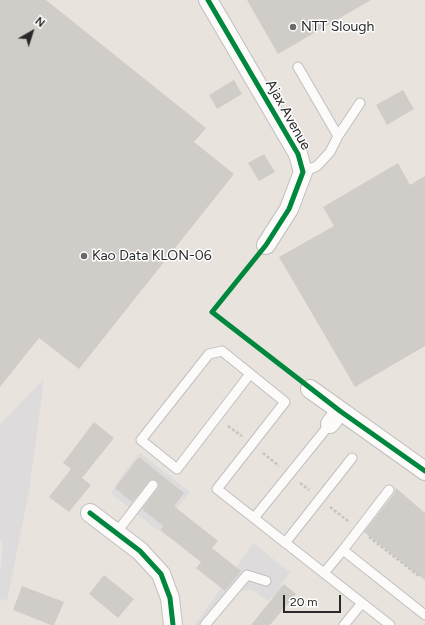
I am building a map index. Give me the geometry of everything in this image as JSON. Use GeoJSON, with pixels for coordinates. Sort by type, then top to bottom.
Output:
{"type":"FeatureCollection","features":[{"type":"Feature","properties":{"kind":"street","name":"Ajax Avenue"},"geometry":{"type":"LineString","coordinates":[[208,0],[298,154],[303,172],[289,209],[266,245]]}},
{"type":"Feature","properties":{"kind":"street"},"geometry":{"type":"LineString","coordinates":[[310,389],[335,418],[425,471]]}},
{"type":"Feature","properties":{"kind":"street"},"geometry":{"type":"LineString","coordinates":[[90,513],[140,551],[161,574],[170,598],[173,625]]}},
{"type":"Feature","properties":{"kind":"lane"},"geometry":{"type":"LineString","coordinates":[[298,67],[338,136]]}},
{"type":"Feature","properties":{"kind":"lane"},"geometry":{"type":"LineString","coordinates":[[303,172],[317,166],[330,152],[338,136],[360,103]]}},
{"type":"Feature","properties":{"kind":"lane"},"geometry":{"type":"LineString","coordinates":[[250,374],[177,469],[141,440],[209,354],[222,351],[285,402],[217,489],[362,603],[385,623]]}},
{"type":"Feature","properties":{"kind":"lane"},"geometry":{"type":"LineString","coordinates":[[254,518],[335,418]]}},
{"type":"Feature","properties":{"kind":"lane"},"geometry":{"type":"LineString","coordinates":[[285,543],[352,458]]}},
{"type":"Feature","properties":{"kind":"lane"},"geometry":{"type":"LineString","coordinates":[[116,533],[153,486]]}},
{"type":"Feature","properties":{"kind":"lane"},"geometry":{"type":"LineString","coordinates":[[324,573],[389,490]]}},
{"type":"Feature","properties":{"kind":"lane"},"geometry":{"type":"LineString","coordinates":[[343,550],[425,615]]}},
{"type":"Feature","properties":{"kind":"lane"},"geometry":{"type":"LineString","coordinates":[[205,625],[247,575],[266,581]]}},
{"type":"Feature","properties":{"kind":"lane"},"geometry":{"type":"LineString","coordinates":[[344,625],[362,603]]}},
{"type":"Feature","properties":{"kind":"shaded area"},"geometry":{"type":"Polygon","coordinates":[[[44,379],[29,491],[7,601],[0,599],[0,575],[3,543],[0,540],[0,424],[44,379]]]}},
{"type":"Feature","properties":{"kind":"shaded area"},"geometry":{"type":"Polygon","coordinates":[[[140,453],[190,492],[158,531],[111,493],[124,472],[140,453]]]}},
{"type":"Feature","properties":{"kind":"shaded area"},"geometry":{"type":"Polygon","coordinates":[[[253,543],[290,572],[281,585],[292,594],[284,605],[272,597],[268,601],[253,590],[234,591],[210,625],[195,625],[253,543]]]}},
{"type":"Feature","properties":{"kind":"building","name":"Kao Data KLON-06"},"geometry":{"type":"Polygon","coordinates":[[[0,0],[46,0],[206,128],[194,142],[234,174],[79,369],[39,338],[0,387],[0,0]]]}},
{"type":"Feature","properties":{"kind":"building","name":"NTT Slough"},"geometry":{"type":"Polygon","coordinates":[[[247,0],[371,0],[278,54],[247,0]]]}},
{"type":"Feature","properties":{"kind":"building"},"geometry":{"type":"Polygon","coordinates":[[[234,80],[242,94],[217,109],[209,95],[234,80]]]}},
{"type":"Feature","properties":{"kind":"building"},"geometry":{"type":"Polygon","coordinates":[[[403,90],[414,109],[387,125],[376,105],[403,90]]]}},
{"type":"Feature","properties":{"kind":"building"},"geometry":{"type":"Polygon","coordinates":[[[264,154],[275,172],[259,181],[248,163],[264,154]]]}},
{"type":"Feature","properties":{"kind":"building"},"geometry":{"type":"Polygon","coordinates":[[[398,163],[410,185],[425,176],[425,346],[355,387],[279,257],[334,226],[323,207],[398,163]]]}},
{"type":"Feature","properties":{"kind":"building"},"geometry":{"type":"Polygon","coordinates":[[[94,422],[114,438],[82,478],[91,485],[69,512],[49,497],[71,469],[63,463],[94,422]]]}},
{"type":"Feature","properties":{"kind":"building"},"geometry":{"type":"Polygon","coordinates":[[[139,457],[184,493],[174,506],[218,541],[212,548],[241,571],[225,591],[196,568],[201,562],[160,530],[163,526],[142,509],[158,488],[159,485],[157,481],[153,479],[149,481],[132,502],[115,488],[139,457]]]}},
{"type":"Feature","properties":{"kind":"building"},"geometry":{"type":"Polygon","coordinates":[[[396,488],[425,513],[425,580],[364,532],[394,494],[396,488]]]}},
{"type":"Feature","properties":{"kind":"building"},"geometry":{"type":"Polygon","coordinates":[[[104,575],[134,599],[118,618],[89,594],[104,575]]]}},
{"type":"Feature","properties":{"kind":"building"},"geometry":{"type":"Polygon","coordinates":[[[284,584],[296,594],[270,625],[251,625],[284,584]]]}},
{"type":"Feature","properties":{"kind":"building"},"geometry":{"type":"Polygon","coordinates":[[[22,586],[64,602],[54,625],[13,610],[22,586]]]}},
{"type":"Feature","properties":{"kind":"cycle path"},"geometry":{"type":"LineString","coordinates":[[208,0],[298,154],[303,172],[289,209],[266,245],[212,312],[340,411],[425,471]]}},
{"type":"Feature","properties":{"kind":"cycle path"},"geometry":{"type":"LineString","coordinates":[[90,513],[140,551],[161,574],[170,598],[173,625]]}},
{"type":"Feature","properties":{"kind":"place","name":"NTT Slough"},"geometry":{"type":"Point","coordinates":[293,27]}},
{"type":"Feature","properties":{"kind":"place","name":"Kao Data KLON-06"},"geometry":{"type":"Point","coordinates":[84,256]}}]}
